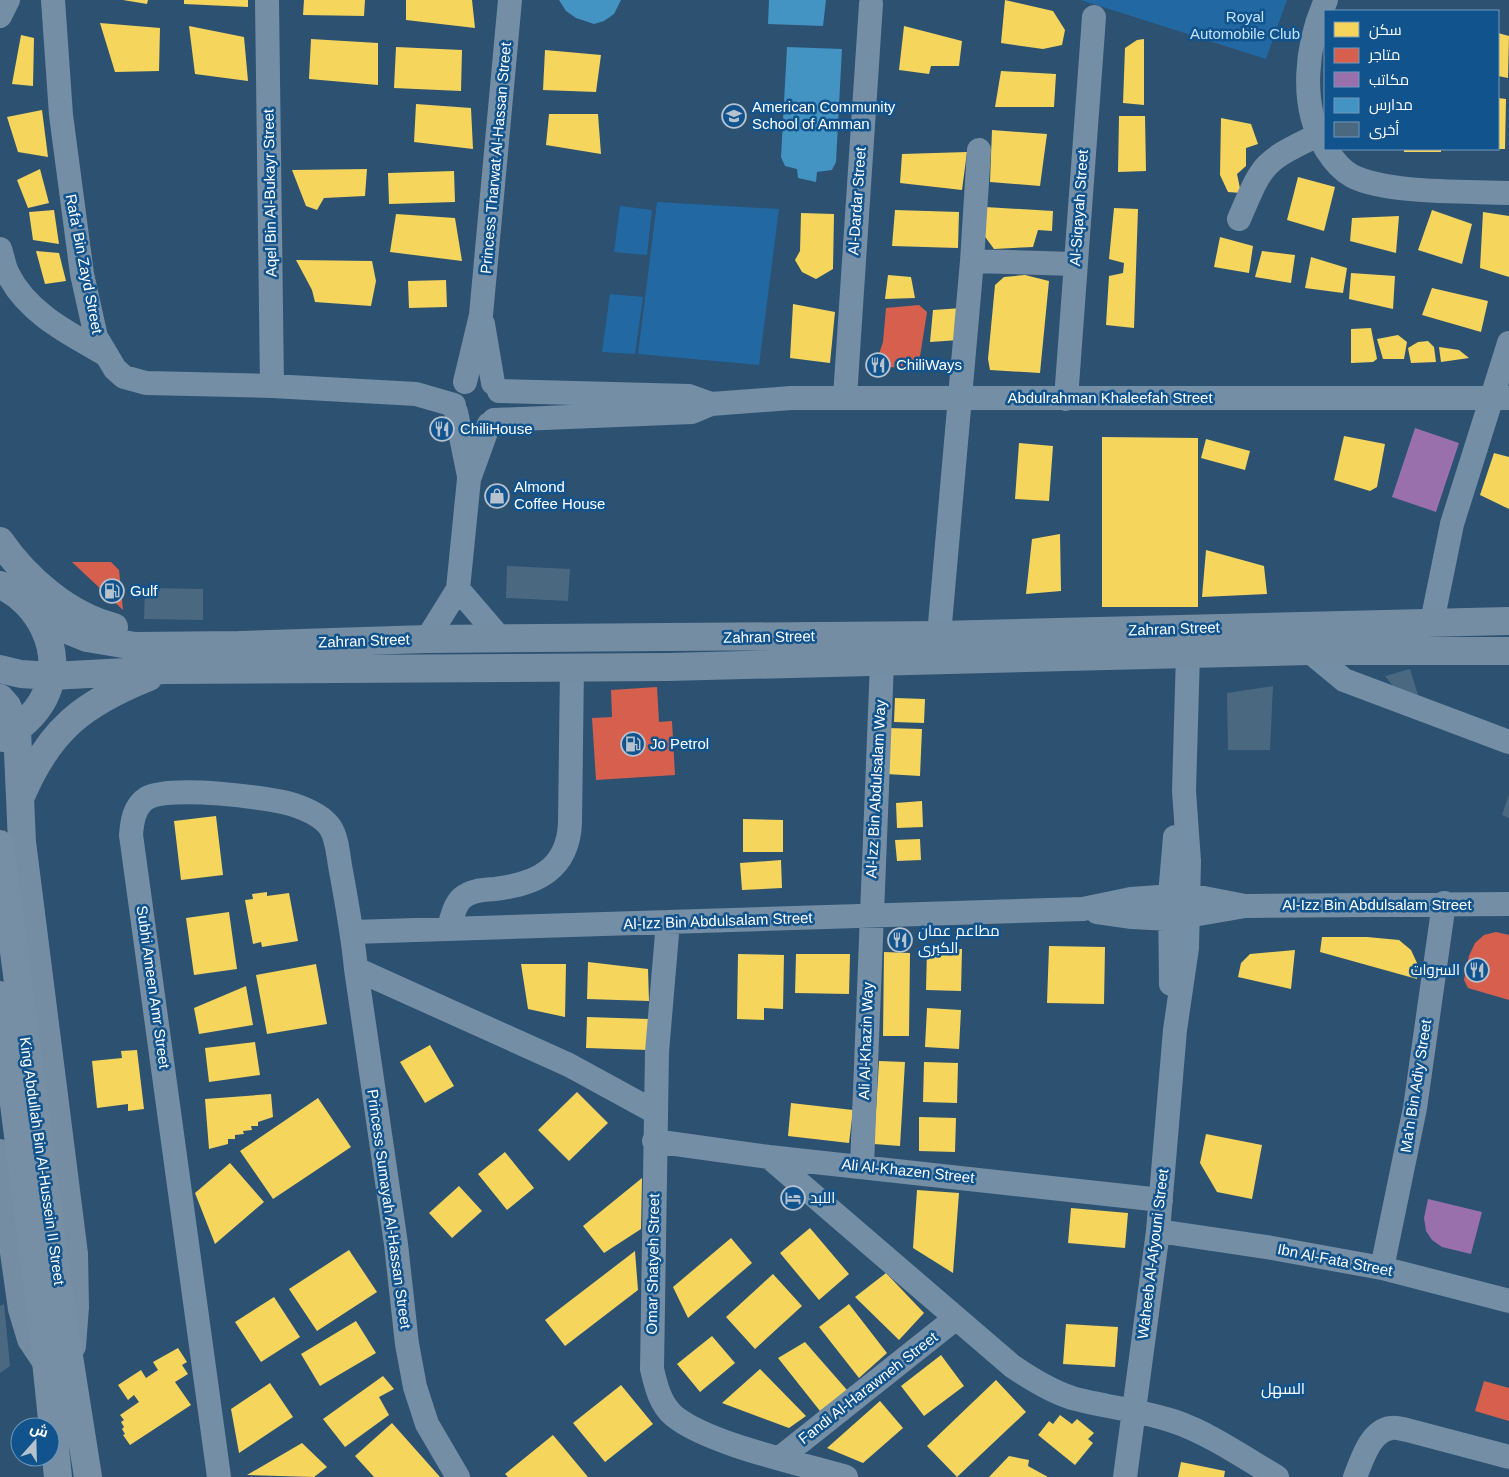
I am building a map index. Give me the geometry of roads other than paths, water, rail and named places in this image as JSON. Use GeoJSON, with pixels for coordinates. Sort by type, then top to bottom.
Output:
{"type":"FeatureCollection","features":[{"type":"Feature","properties":{"kind":"highway","name":"King Abdullah Bin Al-Hussein II Street"},"geometry":{"type":"LineString","coordinates":[[0,844],[46,1274]]}},
{"type":"Feature","properties":{"kind":"highway","name":"King Abdullah Bin Al-Hussein II Street"},"geometry":{"type":"LineString","coordinates":[[0,995],[46,1274],[58,1360],[88,1477]]}},
{"type":"Feature","properties":{"kind":"highway","name":"King Abdullah Bin Al-Hussein II Street"},"geometry":{"type":"LineString","coordinates":[[58,1360],[58,1477]]}},
{"type":"Feature","properties":{"kind":"main road"},"geometry":{"type":"LineString","coordinates":[[0,541],[13,559],[35,580],[71,609],[86,618],[112,627],[239,645]]}},
{"type":"Feature","properties":{"kind":"main road"},"geometry":{"type":"LineString","coordinates":[[0,564],[18,597],[45,629],[50,648],[51,676],[48,690],[36,711],[8,735]]}},
{"type":"Feature","properties":{"kind":"main road","name":"Zahran Street"},"geometry":{"type":"LineString","coordinates":[[18,597],[65,629],[87,638],[112,644],[144,646],[427,639],[940,635],[1509,620]]}},
{"type":"Feature","properties":{"kind":"main road","name":"Zahran Street"},"geometry":{"type":"LineString","coordinates":[[0,669],[21,674],[51,676],[165,670],[572,667],[882,662],[1308,651],[1509,651]]}},
{"type":"Feature","properties":{"kind":"main road"},"geometry":{"type":"LineString","coordinates":[[14,802],[43,752],[70,722],[99,700],[165,670]]}},
{"type":"Feature","properties":{"kind":"main road"},"geometry":{"type":"LineString","coordinates":[[0,698],[7,706],[14,802],[22,842],[74,1254],[76,1307],[58,1360],[31,1339],[22,1309],[0,1153]]}},
{"type":"Feature","properties":{"kind":"street"},"geometry":{"type":"LineString","coordinates":[[0,16],[8,0]]}},
{"type":"Feature","properties":{"kind":"street","name":"Rafa' Bin Zayd Street"},"geometry":{"type":"LineString","coordinates":[[54,0],[60,115],[71,201],[91,317],[96,337],[105,354],[124,377],[146,383],[272,386],[459,396]]}},
{"type":"Feature","properties":{"kind":"street","name":"Aqel Bin Al-Bukayr Street"},"geometry":{"type":"LineString","coordinates":[[267,0],[272,386]]}},
{"type":"Feature","properties":{"kind":"street","name":"Princess Tharwat Al-Hassan Street"},"geometry":{"type":"LineString","coordinates":[[427,639],[458,589],[469,479],[459,396],[482,315],[510,0]]}},
{"type":"Feature","properties":{"kind":"street"},"geometry":{"type":"LineString","coordinates":[[1239,219],[1262,168],[1279,153],[1323,144],[1310,105],[1308,74],[1319,16],[1326,0]]}},
{"type":"Feature","properties":{"kind":"street","name":"Al-Dardar Street"},"geometry":{"type":"LineString","coordinates":[[845,397],[871,4]]}},
{"type":"Feature","properties":{"kind":"street","name":"Al-Siqayah Street"},"geometry":{"type":"LineString","coordinates":[[1066,399],[1094,17]]}},
{"type":"Feature","properties":{"kind":"street"},"geometry":{"type":"LineString","coordinates":[[940,635],[972,261],[979,150]]}},
{"type":"Feature","properties":{"kind":"street"},"geometry":{"type":"LineString","coordinates":[[1327,150],[1340,168],[1350,176],[1373,184],[1396,188],[1509,193]]}},
{"type":"Feature","properties":{"kind":"street"},"geometry":{"type":"LineString","coordinates":[[0,249],[8,275],[26,301],[62,330],[105,354]]}},
{"type":"Feature","properties":{"kind":"street"},"geometry":{"type":"LineString","coordinates":[[972,261],[1075,264]]}},
{"type":"Feature","properties":{"kind":"street","name":"Princess Tharwat Al-Hassan Street"},"geometry":{"type":"LineString","coordinates":[[482,315],[496,387]]}},
{"type":"Feature","properties":{"kind":"street"},"geometry":{"type":"LineString","coordinates":[[1432,622],[1452,524],[1501,398],[1509,343]]}},
{"type":"Feature","properties":{"kind":"street"},"geometry":{"type":"LineString","coordinates":[[479,378],[496,387],[502,406],[492,422],[480,426],[462,420],[459,396],[479,378]]}},
{"type":"Feature","properties":{"kind":"street","name":"Abdulrahman Khaleefah Street"},"geometry":{"type":"LineString","coordinates":[[496,387],[689,396],[711,404]]}},
{"type":"Feature","properties":{"kind":"street","name":"Abdulrahman Khaleefah Street"},"geometry":{"type":"LineString","coordinates":[[492,422],[692,412],[711,404],[791,398],[959,396],[1066,399],[1501,398]]}},
{"type":"Feature","properties":{"kind":"street","name":"Princess Tharwat Al-Hassan Street"},"geometry":{"type":"LineString","coordinates":[[469,479],[492,422]]}},
{"type":"Feature","properties":{"kind":"street"},"geometry":{"type":"LineString","coordinates":[[458,589],[500,638]]}},
{"type":"Feature","properties":{"kind":"street"},"geometry":{"type":"LineString","coordinates":[[1308,651],[1344,680],[1509,742]]}},
{"type":"Feature","properties":{"kind":"street","name":"Waheeb Al-Afyouni Street"},"geometry":{"type":"LineString","coordinates":[[1126,1477],[1158,1231],[1175,1030],[1180,906],[1188,833],[1184,791],[1188,654]]}},
{"type":"Feature","properties":{"kind":"street","name":"Al-Izz Bin Abdulsalam Way"},"geometry":{"type":"LineString","coordinates":[[870,916],[882,662]]}},
{"type":"Feature","properties":{"kind":"street"},"geometry":{"type":"LineString","coordinates":[[448,929],[456,906],[463,897],[475,892],[504,888],[531,881],[550,870],[563,854],[570,833],[572,667]]}},
{"type":"Feature","properties":{"kind":"street","name":"Subhi Ameen Amr Street"},"geometry":{"type":"LineString","coordinates":[[219,1477],[131,835],[133,818],[139,806],[147,798],[154,796],[188,792],[216,793],[293,805],[322,819],[334,836],[353,932]]}},
{"type":"Feature","properties":{"kind":"street","name":"Ma'n Bin Adiy Street"},"geometry":{"type":"LineString","coordinates":[[1382,1268],[1415,1108],[1444,903]]}},
{"type":"Feature","properties":{"kind":"street","name":"Al-Izz Bin Abdulsalam Street"},"geometry":{"type":"LineString","coordinates":[[353,932],[1084,909],[1132,917],[1180,906],[1509,904]]}},
{"type":"Feature","properties":{"kind":"street","name":"Ali Al-Khazin Way"},"geometry":{"type":"LineString","coordinates":[[862,1166],[870,916]]}},
{"type":"Feature","properties":{"kind":"street","name":"Omar Shatyeh Street"},"geometry":{"type":"LineString","coordinates":[[668,922],[657,1052],[654,1141],[652,1369],[660,1399],[674,1416],[725,1441],[846,1477]]}},
{"type":"Feature","properties":{"kind":"street","name":"Princess Sumayah Al-Hassan Street"},"geometry":{"type":"LineString","coordinates":[[353,932],[356,969],[396,1244],[407,1344],[415,1387],[427,1424],[458,1477]]}},
{"type":"Feature","properties":{"kind":"street"},"geometry":{"type":"LineString","coordinates":[[356,969],[569,1065],[655,1112]]}},
{"type":"Feature","properties":{"kind":"street","name":"Ali Al-Khazen Street"},"geometry":{"type":"LineString","coordinates":[[654,1141],[769,1157],[1161,1200]]}},
{"type":"Feature","properties":{"kind":"street"},"geometry":{"type":"LineString","coordinates":[[769,1157],[859,1237],[1012,1366],[1032,1380],[1073,1398],[1134,1409],[1174,1422],[1221,1444],[1276,1477]]}},
{"type":"Feature","properties":{"kind":"street","name":"Ibn Al-Fata Street"},"geometry":{"type":"LineString","coordinates":[[1158,1231],[1382,1268],[1509,1301]]}},
{"type":"Feature","properties":{"kind":"street","name":"Fandi Al-Harawneh Street"},"geometry":{"type":"LineString","coordinates":[[780,1458],[956,1318]]}},
{"type":"Feature","properties":{"kind":"street"},"geometry":{"type":"LineString","coordinates":[[1355,1477],[1367,1448],[1378,1434],[1391,1428],[1407,1430],[1509,1457]]}},
{"type":"Feature","properties":{"kind":"place","name":"American Community School of Amman"},"geometry":{"type":"Point","coordinates":[734,116]}},
{"type":"Feature","properties":{"kind":"place","name":"ChiliWays"},"geometry":{"type":"Point","coordinates":[878,365]}},
{"type":"Feature","properties":{"kind":"place","name":"ChiliHouse"},"geometry":{"type":"Point","coordinates":[442,429]}},
{"type":"Feature","properties":{"kind":"place","name":"Almond Coffee House"},"geometry":{"type":"Point","coordinates":[497,496]}},
{"type":"Feature","properties":{"kind":"place","name":"Gulf"},"geometry":{"type":"Point","coordinates":[112,591]}},
{"type":"Feature","properties":{"kind":"place","name":"Jo Petrol"},"geometry":{"type":"Point","coordinates":[633,744]}},
{"type":"Feature","properties":{"kind":"place","name":"مطاعم عمان الكبرى"},"geometry":{"type":"Point","coordinates":[900,940]}},
{"type":"Feature","properties":{"kind":"place","name":"السروات"},"geometry":{"type":"Point","coordinates":[1477,970]}},
{"type":"Feature","properties":{"kind":"place","name":"اللبد"},"geometry":{"type":"Point","coordinates":[793,1198]}},
{"type":"Feature","properties":{"kind":"district","name":"السهل"},"geometry":{"type":"Point","coordinates":[1283,1388]}},
{"type":"Feature","properties":{"kind":"park label","name":"Royal Automobile Club"},"geometry":{"type":"Point","coordinates":[1245,26]}}]}
